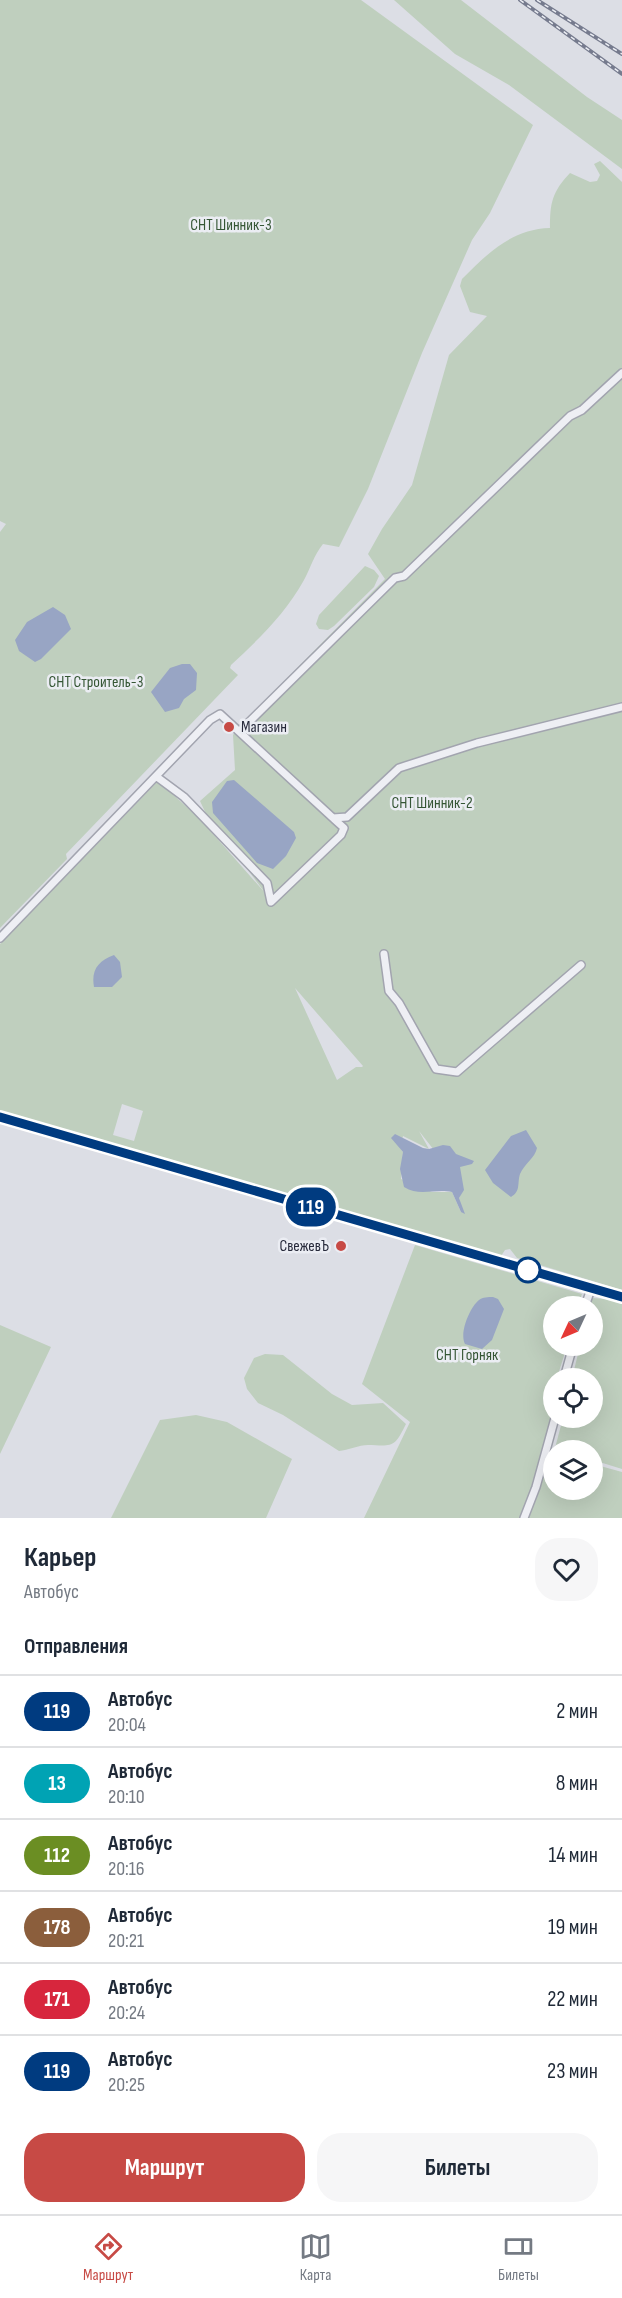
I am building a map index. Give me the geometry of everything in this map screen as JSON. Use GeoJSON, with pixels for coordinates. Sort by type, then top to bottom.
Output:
{"type":"FeatureCollection","features":[{"type":"Feature","properties":{"kind":"street"},"geometry":{"type":"LineString","coordinates":[[240,731],[394,578],[404,576],[570,416],[582,410],[622,373]]}},
{"type":"Feature","properties":{"kind":"street"},"geometry":{"type":"LineString","coordinates":[[333,818],[347,817],[399,768],[477,743],[622,707]]}},
{"type":"Feature","properties":{"kind":"street"},"geometry":{"type":"LineString","coordinates":[[0,938],[214,716],[222,715],[344,828],[341,836],[271,902],[267,883],[184,797],[157,777]]}},
{"type":"Feature","properties":{"kind":"street"},"geometry":{"type":"LineString","coordinates":[[384,954],[389,991],[399,1003],[436,1069],[457,1072],[581,966]]}},
{"type":"Feature","properties":{"kind":"street"},"geometry":{"type":"LineString","coordinates":[[0,1117],[622,1297]]}},
{"type":"Feature","properties":{"kind":"street"},"geometry":{"type":"LineString","coordinates":[[589,1296],[591,1289]]}},
{"type":"Feature","properties":{"kind":"street"},"geometry":{"type":"LineString","coordinates":[[524,1518],[536,1487],[552,1428]]}},
{"type":"Feature","properties":{"kind":"green space","name":"СНТ Шинник-3"},"geometry":{"type":"Polygon","coordinates":[[[0,0],[361,0],[533,125],[490,213],[472,240],[422,353],[368,489],[339,547],[323,544],[289,604],[231,665],[230,668],[238,675],[66,854],[67,859],[0,928],[0,532],[6,524],[0,521],[0,0]]]}},
{"type":"Feature","properties":{"kind":"green space"},"geometry":{"type":"Polygon","coordinates":[[[394,0],[461,0],[587,97],[622,120],[622,169],[509,85],[455,54],[394,0]]]}},
{"type":"Feature","properties":{"kind":"green space","name":"СНТ Шинник-2"},"geometry":{"type":"Polygon","coordinates":[[[600,161],[622,182],[622,1290],[517,1258],[510,1249],[505,1250],[501,1256],[0,1111],[0,944],[158,781],[200,819],[266,894],[207,816],[200,801],[235,770],[233,735],[240,726],[385,579],[368,554],[412,485],[449,355],[487,316],[470,312],[460,286],[462,279],[481,260],[512,238],[536,229],[550,228],[552,205],[559,186],[570,173],[590,182],[597,181],[600,175],[594,164],[600,161]],[[295,988],[337,1080],[356,1067],[362,1067],[363,1066],[295,988]],[[122,1104],[113,1135],[134,1141],[143,1111],[122,1104]],[[419,1131],[429,1149],[403,1136],[400,1148],[403,1152],[401,1179],[432,1192],[452,1192],[461,1212],[459,1198],[463,1187],[419,1131]]]}},
{"type":"Feature","properties":{"kind":"green space"},"geometry":{"type":"Polygon","coordinates":[[[365,566],[374,570],[379,576],[374,587],[334,626],[328,630],[319,629],[316,624],[319,615],[365,566]]]}},
{"type":"Feature","properties":{"kind":"green space","name":"СНТ Горняк"},"geometry":{"type":"Polygon","coordinates":[[[415,1245],[582,1294],[581,1296],[543,1296],[543,1356],[564,1356],[560,1368],[543,1368],[543,1428],[551,1428],[550,1440],[543,1440],[543,1500],[603,1500],[603,1467],[622,1472],[622,1518],[364,1518],[410,1422],[362,1384],[415,1245]]]}},
{"type":"Feature","properties":{"kind":"green space"},"geometry":{"type":"Polygon","coordinates":[[[603,1299],[622,1300],[622,1469],[603,1463],[603,1440],[557,1440],[560,1428],[603,1428],[603,1368],[574,1368],[578,1356],[603,1356],[603,1299]]]}},
{"type":"Feature","properties":{"kind":"green space"},"geometry":{"type":"Polygon","coordinates":[[[0,1325],[51,1347],[0,1454],[0,1325]]]}},
{"type":"Feature","properties":{"kind":"green space"},"geometry":{"type":"Polygon","coordinates":[[[265,1354],[283,1355],[332,1394],[352,1405],[383,1403],[406,1424],[402,1432],[392,1444],[365,1445],[339,1451],[283,1415],[258,1403],[247,1389],[244,1378],[254,1358],[265,1354]]]}},
{"type":"Feature","properties":{"kind":"green space"},"geometry":{"type":"Polygon","coordinates":[[[196,1415],[227,1422],[292,1459],[266,1518],[111,1518],[160,1420],[196,1415]]]}},
{"type":"Feature","properties":{"kind":"water"},"geometry":{"type":"Polygon","coordinates":[[[53,607],[65,615],[71,629],[41,659],[35,662],[19,651],[15,640],[27,622],[53,607]]]}},
{"type":"Feature","properties":{"kind":"water"},"geometry":{"type":"Polygon","coordinates":[[[190,664],[197,673],[196,690],[184,699],[179,708],[165,712],[151,692],[170,668],[190,664]]]}},
{"type":"Feature","properties":{"kind":"water"},"geometry":{"type":"Polygon","coordinates":[[[234,780],[294,832],[296,838],[286,856],[273,869],[257,863],[213,813],[212,802],[227,781],[234,780]]]}},
{"type":"Feature","properties":{"kind":"water"},"geometry":{"type":"Polygon","coordinates":[[[114,955],[120,962],[122,977],[112,987],[94,987],[93,981],[97,967],[114,955]]]}},
{"type":"Feature","properties":{"kind":"water"},"geometry":{"type":"Polygon","coordinates":[[[526,1130],[537,1148],[522,1170],[517,1190],[511,1197],[493,1183],[485,1170],[511,1136],[526,1130]]]}},
{"type":"Feature","properties":{"kind":"water"},"geometry":{"type":"Polygon","coordinates":[[[395,1134],[423,1148],[450,1146],[456,1154],[474,1161],[472,1164],[460,1167],[464,1190],[459,1198],[465,1214],[461,1212],[452,1192],[422,1192],[404,1187],[400,1169],[403,1152],[391,1138],[395,1134]]]}},
{"type":"Feature","properties":{"kind":"water"},"geometry":{"type":"Polygon","coordinates":[[[493,1297],[498,1299],[504,1309],[492,1340],[482,1349],[465,1344],[464,1327],[472,1308],[481,1299],[493,1297]]]}},
{"type":"Feature","properties":{"kind":"railway"},"geometry":{"type":"LineString","coordinates":[[520,0],[622,74]]}},
{"type":"Feature","properties":{"kind":"railway"},"geometry":{"type":"LineString","coordinates":[[537,0],[622,54]]}},
{"type":"Feature","properties":{"kind":"bus line","name":"119"},"geometry":{"type":"LineString","coordinates":[[0,1117],[622,1297]]}},
{"type":"Feature","properties":{"kind":"place","name":"Магазин"},"geometry":{"type":"Point","coordinates":[229,727]}},
{"type":"Feature","properties":{"kind":"place","name":"СвежевЪ"},"geometry":{"type":"Point","coordinates":[341,1246]}},
{"type":"Feature","properties":{"kind":"park label","name":"СНТ Строитель-3"},"geometry":{"type":"Point","coordinates":[96,682]}}]}
